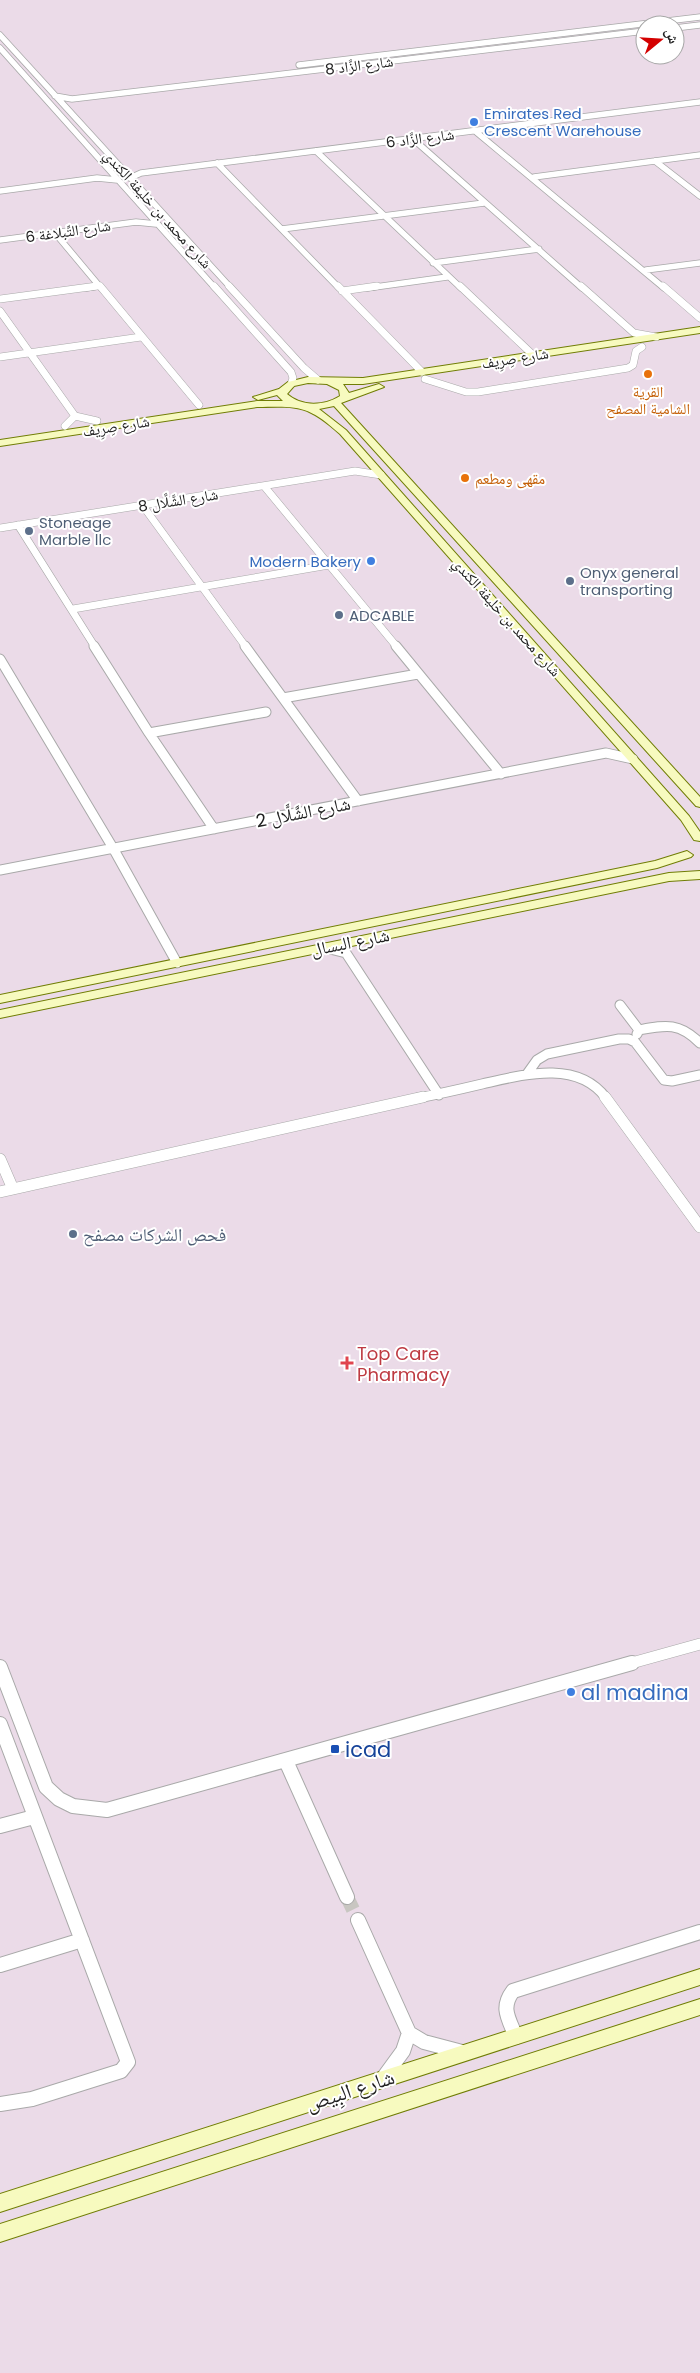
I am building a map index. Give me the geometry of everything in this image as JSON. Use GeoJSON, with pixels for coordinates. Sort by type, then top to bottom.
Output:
{"type":"FeatureCollection","features":[{"type":"Feature","properties":{"kind":"main road","name":"شارع صِرِيف"},"geometry":{"type":"LineString","coordinates":[[306,406],[339,399],[369,388],[423,376],[533,355],[700,330]]}},
{"type":"Feature","properties":{"kind":"main road","name":"شارع صِرِيف"},"geometry":{"type":"LineString","coordinates":[[291,384],[318,380],[330,382],[363,381],[423,376],[700,338]]}},
{"type":"Feature","properties":{"kind":"main road","name":"شارع محمد بن خليفة الكندي"},"geometry":{"type":"LineString","coordinates":[[330,382],[343,388],[345,392],[339,399],[700,804]]}},
{"type":"Feature","properties":{"kind":"main road"},"geometry":{"type":"LineString","coordinates":[[291,384],[282,391],[282,395],[292,402],[306,406]]}},
{"type":"Feature","properties":{"kind":"main road","name":"شارع صِرِيف"},"geometry":{"type":"LineString","coordinates":[[0,436],[259,397],[282,391]]}},
{"type":"Feature","properties":{"kind":"main road","name":"شارع صِرِيف"},"geometry":{"type":"LineString","coordinates":[[0,443],[257,404],[292,402]]}},
{"type":"Feature","properties":{"kind":"main road","name":"شارع محمد بن خليفة الكندي"},"geometry":{"type":"LineString","coordinates":[[306,406],[333,421],[690,823],[699,838]]}},
{"type":"Feature","properties":{"kind":"main road"},"geometry":{"type":"LineString","coordinates":[[699,838],[692,843],[687,855],[690,862],[700,870]]}},
{"type":"Feature","properties":{"kind":"main road","name":"شارع البسال"},"geometry":{"type":"LineString","coordinates":[[0,999],[658,864],[687,855]]}},
{"type":"Feature","properties":{"kind":"main road","name":"شارع البِيص"},"geometry":{"type":"LineString","coordinates":[[0,2203],[700,1977]]}},
{"type":"Feature","properties":{"kind":"main road","name":"شارع البِيص"},"geometry":{"type":"LineString","coordinates":[[0,2233],[700,2008]]}},
{"type":"Feature","properties":{"kind":"street","name":"شارع الزَّاد 8"},"geometry":{"type":"LineString","coordinates":[[274,68],[700,16]]}},
{"type":"Feature","properties":{"kind":"street"},"geometry":{"type":"LineString","coordinates":[[685,27],[700,25]]}},
{"type":"Feature","properties":{"kind":"street","name":"شارع الزَّاد 8"},"geometry":{"type":"LineString","coordinates":[[72,99],[635,32]]}},
{"type":"Feature","properties":{"kind":"street","name":"شارع محمد بن خليفة الكندي"},"geometry":{"type":"LineString","coordinates":[[0,36],[304,368],[318,380]]}},
{"type":"Feature","properties":{"kind":"street","name":"شارع محمد بن خليفة الكندي"},"geometry":{"type":"LineString","coordinates":[[0,48],[156,224],[291,372],[293,378],[291,384]]}},
{"type":"Feature","properties":{"kind":"street"},"geometry":{"type":"LineString","coordinates":[[20,71],[27,71],[42,82]]}},
{"type":"Feature","properties":{"kind":"street"},"geometry":{"type":"LineString","coordinates":[[55,96],[72,99]]}},
{"type":"Feature","properties":{"kind":"street"},"geometry":{"type":"LineString","coordinates":[[62,104],[72,99]]}},
{"type":"Feature","properties":{"kind":"street","name":"شارع الزَّاد 6"},"geometry":{"type":"LineString","coordinates":[[130,178],[141,173],[700,102]]}},
{"type":"Feature","properties":{"kind":"street"},"geometry":{"type":"LineString","coordinates":[[69,126],[82,134],[90,133]]}},
{"type":"Feature","properties":{"kind":"street"},"geometry":{"type":"LineString","coordinates":[[475,131],[534,177],[646,270],[700,318]]}},
{"type":"Feature","properties":{"kind":"street"},"geometry":{"type":"LineString","coordinates":[[412,139],[634,333],[656,337]]}},
{"type":"Feature","properties":{"kind":"street"},"geometry":{"type":"LineString","coordinates":[[316,151],[447,277],[533,355]]}},
{"type":"Feature","properties":{"kind":"street"},"geometry":{"type":"LineString","coordinates":[[534,177],[700,155]]}},
{"type":"Feature","properties":{"kind":"street"},"geometry":{"type":"LineString","coordinates":[[655,161],[700,196]]}},
{"type":"Feature","properties":{"kind":"street"},"geometry":{"type":"LineString","coordinates":[[217,163],[423,376],[466,392],[478,392],[628,368],[632,366],[636,351],[642,347]]}},
{"type":"Feature","properties":{"kind":"street","name":"شارع الزَّاد 6"},"geometry":{"type":"LineString","coordinates":[[123,170],[141,173]]}},
{"type":"Feature","properties":{"kind":"street"},"geometry":{"type":"LineString","coordinates":[[97,178],[110,172]]}},
{"type":"Feature","properties":{"kind":"street"},"geometry":{"type":"LineString","coordinates":[[0,191],[97,178],[117,180]]}},
{"type":"Feature","properties":{"kind":"street"},"geometry":{"type":"LineString","coordinates":[[282,229],[484,203]]}},
{"type":"Feature","properties":{"kind":"street","name":"شارع التِّبلاغة 6"},"geometry":{"type":"LineString","coordinates":[[136,222],[148,215]]}},
{"type":"Feature","properties":{"kind":"street","name":"شارع التِّبلاغة 6"},"geometry":{"type":"LineString","coordinates":[[0,240],[136,222],[156,224]]}},
{"type":"Feature","properties":{"kind":"street"},"geometry":{"type":"LineString","coordinates":[[55,233],[199,406]]}},
{"type":"Feature","properties":{"kind":"street"},"geometry":{"type":"LineString","coordinates":[[433,263],[539,249]]}},
{"type":"Feature","properties":{"kind":"street"},"geometry":{"type":"LineString","coordinates":[[646,270],[700,263]]}},
{"type":"Feature","properties":{"kind":"street"},"geometry":{"type":"LineString","coordinates":[[342,291],[447,277]]}},
{"type":"Feature","properties":{"kind":"street"},"geometry":{"type":"LineString","coordinates":[[0,299],[99,286]]}},
{"type":"Feature","properties":{"kind":"street"},"geometry":{"type":"LineString","coordinates":[[0,311],[75,416],[97,421]]}},
{"type":"Feature","properties":{"kind":"street"},"geometry":{"type":"LineString","coordinates":[[628,341],[633,338],[634,333]]}},
{"type":"Feature","properties":{"kind":"street"},"geometry":{"type":"LineString","coordinates":[[0,357],[141,336]]}},
{"type":"Feature","properties":{"kind":"street"},"geometry":{"type":"LineString","coordinates":[[65,426],[75,416]]}},
{"type":"Feature","properties":{"kind":"street"},"geometry":{"type":"LineString","coordinates":[[355,471],[364,467],[367,459]]}},
{"type":"Feature","properties":{"kind":"street","name":"شارع الشَّلَّال 8"},"geometry":{"type":"LineString","coordinates":[[0,528],[355,471],[381,475]]}},
{"type":"Feature","properties":{"kind":"street"},"geometry":{"type":"LineString","coordinates":[[264,486],[501,774]]}},
{"type":"Feature","properties":{"kind":"street"},"geometry":{"type":"LineString","coordinates":[[143,506],[358,801]]}},
{"type":"Feature","properties":{"kind":"street"},"geometry":{"type":"LineString","coordinates":[[18,525],[73,609],[149,733],[214,829]]}},
{"type":"Feature","properties":{"kind":"street"},"geometry":{"type":"LineString","coordinates":[[73,609],[329,565]]}},
{"type":"Feature","properties":{"kind":"street"},"geometry":{"type":"LineString","coordinates":[[0,659],[113,848],[177,963]]}},
{"type":"Feature","properties":{"kind":"street"},"geometry":{"type":"LineString","coordinates":[[283,698],[418,674]]}},
{"type":"Feature","properties":{"kind":"street"},"geometry":{"type":"LineString","coordinates":[[149,733],[266,712]]}},
{"type":"Feature","properties":{"kind":"street"},"geometry":{"type":"LineString","coordinates":[[606,753],[615,746],[617,740]]}},
{"type":"Feature","properties":{"kind":"street","name":"شارع الشَّلَّال 2"},"geometry":{"type":"LineString","coordinates":[[0,870],[606,753],[633,759]]}},
{"type":"Feature","properties":{"kind":"street","name":"شارع البسال"},"geometry":{"type":"LineString","coordinates":[[0,1014],[668,877],[700,875]]}},
{"type":"Feature","properties":{"kind":"street"},"geometry":{"type":"LineString","coordinates":[[346,953],[356,941]]}},
{"type":"Feature","properties":{"kind":"street"},"geometry":{"type":"LineString","coordinates":[[322,947],[346,953],[439,1095]]}},
{"type":"Feature","properties":{"kind":"street"},"geometry":{"type":"LineString","coordinates":[[620,1005],[639,1030]]}},
{"type":"Feature","properties":{"kind":"street"},"geometry":{"type":"LineString","coordinates":[[639,1030],[664,1025],[678,1026],[690,1032],[700,1043]]}},
{"type":"Feature","properties":{"kind":"street"},"geometry":{"type":"LineString","coordinates":[[629,1039],[638,1034],[639,1030]]}},
{"type":"Feature","properties":{"kind":"street"},"geometry":{"type":"LineString","coordinates":[[527,1074],[537,1060],[551,1052],[619,1039],[629,1039],[635,1042],[664,1080],[672,1081],[700,1075]]}},
{"type":"Feature","properties":{"kind":"street"},"geometry":{"type":"LineString","coordinates":[[537,1060],[551,1072]]}},
{"type":"Feature","properties":{"kind":"street"},"geometry":{"type":"LineString","coordinates":[[0,1192],[527,1074],[551,1072],[585,1081],[601,1092],[700,1227]]}},
{"type":"Feature","properties":{"kind":"street"},"geometry":{"type":"LineString","coordinates":[[0,1159],[13,1189]]}},
{"type":"Feature","properties":{"kind":"street"},"geometry":{"type":"LineString","coordinates":[[0,1667],[5,1693],[46,1786],[61,1801],[82,1809],[107,1810],[700,1644]]}},
{"type":"Feature","properties":{"kind":"street"},"geometry":{"type":"LineString","coordinates":[[0,1724],[127,2059],[126,2066],[121,2071],[32,2099],[0,2104]]}},
{"type":"Feature","properties":{"kind":"street"},"geometry":{"type":"LineString","coordinates":[[286,1761],[347,1897]]}},
{"type":"Feature","properties":{"kind":"street"},"geometry":{"type":"LineString","coordinates":[[0,1826],[34,1816]]}},
{"type":"Feature","properties":{"kind":"street"},"geometry":{"type":"LineString","coordinates":[[358,1920],[408,2033],[424,2042],[466,2052]]}},
{"type":"Feature","properties":{"kind":"street"},"geometry":{"type":"LineString","coordinates":[[516,2036],[506,2012],[506,2000],[513,1991],[546,1979],[700,1932]]}},
{"type":"Feature","properties":{"kind":"street"},"geometry":{"type":"LineString","coordinates":[[0,1965],[82,1940]]}},
{"type":"Feature","properties":{"kind":"street"},"geometry":{"type":"LineString","coordinates":[[383,2080],[403,2051],[408,2033]]}},
{"type":"Feature","properties":{"kind":"shaded area"},"geometry":{"type":"Polygon","coordinates":[[[0,0],[700,0],[700,2373],[0,2373],[0,0]]]}},
{"type":"Feature","properties":{"kind":"tunnel"},"geometry":{"type":"LineString","coordinates":[[347,1897],[358,1920]]}},
{"type":"Feature","properties":{"kind":"place","name":"Emirates Red Crescent Warehouse"},"geometry":{"type":"Point","coordinates":[474,122]}},
{"type":"Feature","properties":{"kind":"place","name":"القرية الشامية المصفح"},"geometry":{"type":"Point","coordinates":[648,374]}},
{"type":"Feature","properties":{"kind":"place","name":"مقهى ومطعم"},"geometry":{"type":"Point","coordinates":[465,478]}},
{"type":"Feature","properties":{"kind":"place","name":"Stoneage Marble llc"},"geometry":{"type":"Point","coordinates":[29,531]}},
{"type":"Feature","properties":{"kind":"place","name":"Modern Bakery"},"geometry":{"type":"Point","coordinates":[371,561]}},
{"type":"Feature","properties":{"kind":"place","name":"Onyx general transporting"},"geometry":{"type":"Point","coordinates":[570,581]}},
{"type":"Feature","properties":{"kind":"place","name":"ADCABLE"},"geometry":{"type":"Point","coordinates":[339,615]}},
{"type":"Feature","properties":{"kind":"place","name":"فحص الشركات مصفح"},"geometry":{"type":"Point","coordinates":[73,1234]}},
{"type":"Feature","properties":{"kind":"place","name":"Top Care Pharmacy"},"geometry":{"type":"Point","coordinates":[347,1363]}},
{"type":"Feature","properties":{"kind":"place","name":"al madina"},"geometry":{"type":"Point","coordinates":[571,1692]}},
{"type":"Feature","properties":{"kind":"place","name":"icad"},"geometry":{"type":"Point","coordinates":[335,1749]}}]}
